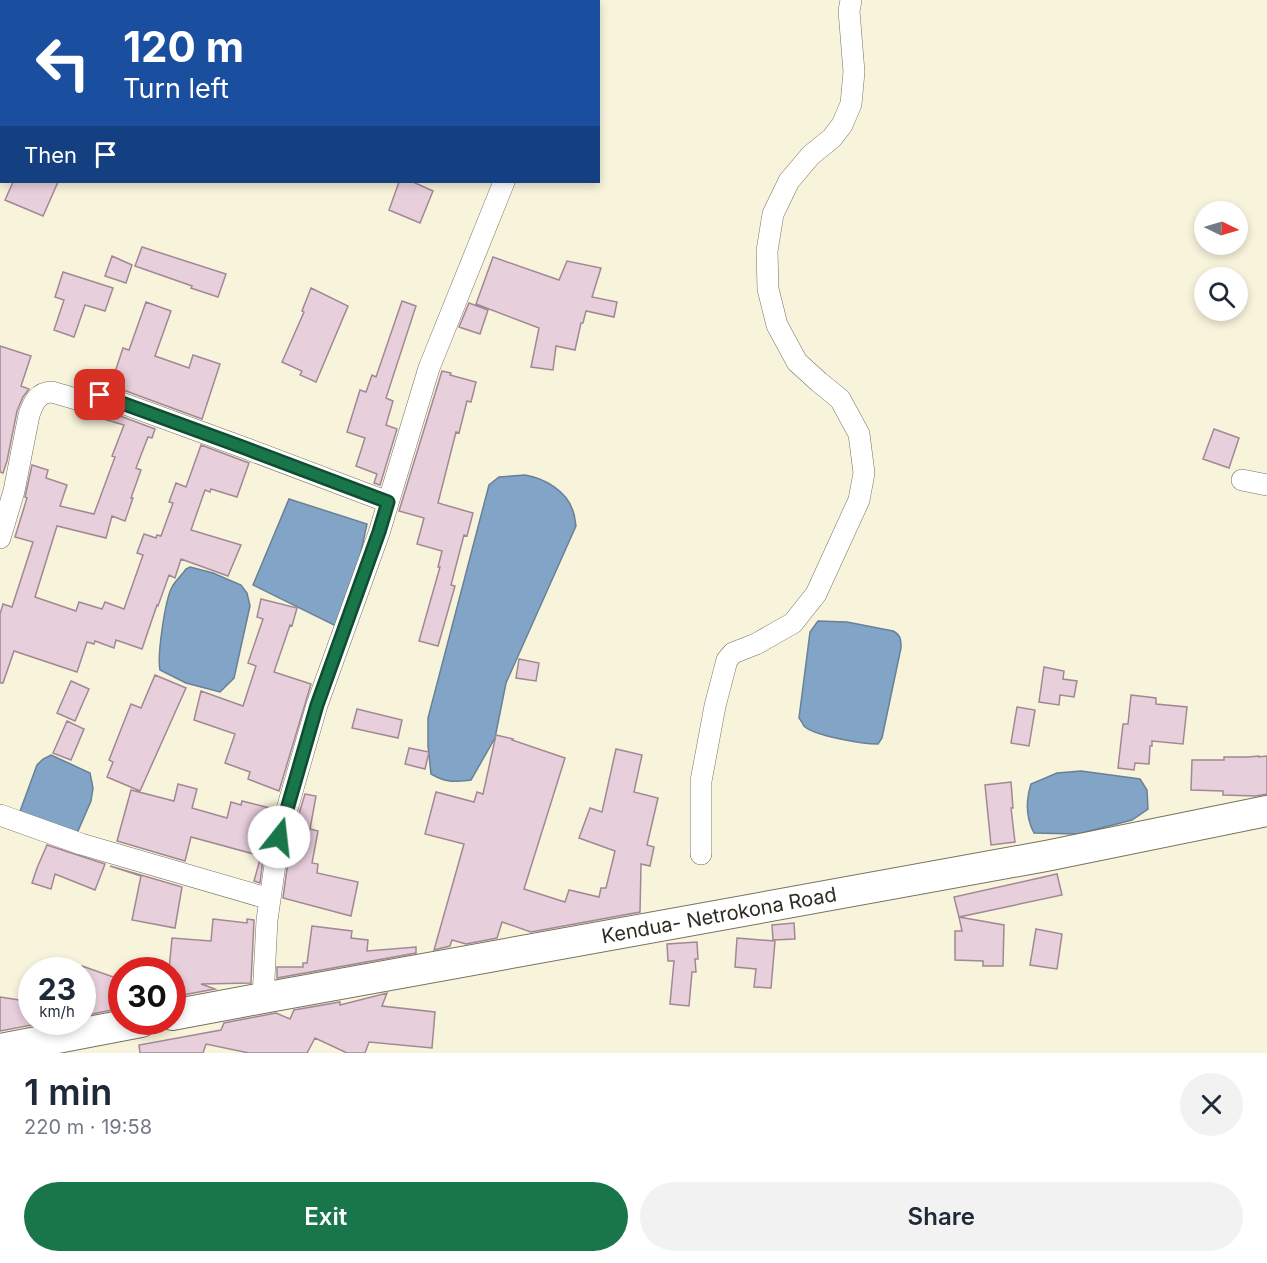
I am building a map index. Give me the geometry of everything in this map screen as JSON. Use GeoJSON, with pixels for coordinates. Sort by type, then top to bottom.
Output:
{"type":"FeatureCollection","features":[{"type":"Feature","properties":{"kind":"main road","name":"Kendua- Netrokona Road"},"geometry":{"type":"LineString","coordinates":[[186,1012],[1046,856],[1267,811]]}},
{"type":"Feature","properties":{"kind":"main road"},"geometry":{"type":"LineString","coordinates":[[0,1049],[108,1028]]}},
{"type":"Feature","properties":{"kind":"street"},"geometry":{"type":"LineString","coordinates":[[701,854],[701,781],[715,706],[727,660],[733,653],[756,645],[793,623],[816,594],[859,500],[864,473],[859,434],[840,399],[797,362],[777,326],[768,289],[767,251],[773,214],[789,181],[811,156],[832,138],[842,125],[851,104],[854,72],[849,11],[851,0]]}},
{"type":"Feature","properties":{"kind":"street"},"geometry":{"type":"LineString","coordinates":[[263,998],[267,920],[279,837],[317,705],[379,532],[429,368],[504,183]]}},
{"type":"Feature","properties":{"kind":"street"},"geometry":{"type":"LineString","coordinates":[[0,538],[14,491],[29,415],[33,405],[45,392],[93,404],[96,396],[100,395],[388,502]]}},
{"type":"Feature","properties":{"kind":"street"},"geometry":{"type":"LineString","coordinates":[[1242,480],[1267,485]]}},
{"type":"Feature","properties":{"kind":"street"},"geometry":{"type":"LineString","coordinates":[[0,815],[81,844],[270,899]]}},
{"type":"Feature","properties":{"kind":"water"},"geometry":{"type":"Polygon","coordinates":[[[525,475],[547,482],[566,497],[576,526],[506,683],[495,738],[471,780],[441,779],[431,774],[428,718],[489,485],[499,477],[525,475]]]}},
{"type":"Feature","properties":{"kind":"water"},"geometry":{"type":"Polygon","coordinates":[[[289,499],[367,524],[344,630],[253,585],[289,499]]]}},
{"type":"Feature","properties":{"kind":"water"},"geometry":{"type":"Polygon","coordinates":[[[190,567],[213,573],[241,585],[247,593],[250,606],[234,678],[220,692],[186,683],[160,670],[164,615],[169,594],[175,582],[190,567]]]}},
{"type":"Feature","properties":{"kind":"water"},"geometry":{"type":"Polygon","coordinates":[[[818,621],[847,622],[893,631],[901,640],[882,738],[878,744],[851,741],[818,733],[809,730],[799,718],[810,632],[818,621]]]}},
{"type":"Feature","properties":{"kind":"water"},"geometry":{"type":"Polygon","coordinates":[[[51,755],[90,773],[93,788],[91,801],[78,831],[74,833],[19,814],[37,765],[51,755]]]}},
{"type":"Feature","properties":{"kind":"water"},"geometry":{"type":"Polygon","coordinates":[[[1081,771],[1140,779],[1147,790],[1148,809],[1132,820],[1078,834],[1034,833],[1029,821],[1028,809],[1031,784],[1057,773],[1081,771]]]}},
{"type":"Feature","properties":{"kind":"building"},"geometry":{"type":"Polygon","coordinates":[[[13,183],[58,183],[43,216],[5,200],[13,183]]]}},
{"type":"Feature","properties":{"kind":"building"},"geometry":{"type":"Polygon","coordinates":[[[399,183],[415,183],[433,191],[420,223],[389,210],[399,183]]]}},
{"type":"Feature","properties":{"kind":"building"},"geometry":{"type":"Polygon","coordinates":[[[142,247],[226,274],[218,297],[135,266],[142,247]]]}},
{"type":"Feature","properties":{"kind":"building"},"geometry":{"type":"Polygon","coordinates":[[[112,256],[132,265],[126,283],[105,276],[112,256]]]}},
{"type":"Feature","properties":{"kind":"building"},"geometry":{"type":"Polygon","coordinates":[[[493,257],[559,280],[567,261],[601,268],[592,297],[617,302],[614,317],[586,311],[575,350],[556,346],[553,370],[531,367],[539,328],[476,304],[493,257]]]}},
{"type":"Feature","properties":{"kind":"building"},"geometry":{"type":"Polygon","coordinates":[[[63,272],[113,288],[105,311],[85,305],[74,337],[54,330],[64,300],[55,297],[63,272]]]}},
{"type":"Feature","properties":{"kind":"building"},"geometry":{"type":"Polygon","coordinates":[[[311,288],[348,306],[316,382],[300,375],[302,371],[282,362],[304,312],[302,311],[311,288]]]}},
{"type":"Feature","properties":{"kind":"building"},"geometry":{"type":"Polygon","coordinates":[[[402,301],[416,306],[386,398],[393,401],[386,425],[397,429],[380,485],[374,483],[377,474],[356,466],[365,438],[347,432],[360,390],[366,392],[372,375],[376,377],[402,301]]]}},
{"type":"Feature","properties":{"kind":"building"},"geometry":{"type":"Polygon","coordinates":[[[146,302],[171,311],[155,356],[189,368],[193,355],[220,364],[202,419],[107,384],[110,374],[114,375],[123,348],[129,350],[146,302]]]}},
{"type":"Feature","properties":{"kind":"building"},"geometry":{"type":"Polygon","coordinates":[[[469,303],[488,310],[480,334],[459,327],[469,303]]]}},
{"type":"Feature","properties":{"kind":"building"},"geometry":{"type":"Polygon","coordinates":[[[0,346],[31,356],[21,386],[29,389],[17,411],[3,473],[0,472],[0,346]]]}},
{"type":"Feature","properties":{"kind":"building"},"geometry":{"type":"Polygon","coordinates":[[[442,371],[476,382],[471,402],[467,401],[459,433],[456,432],[438,503],[473,513],[467,536],[464,535],[451,585],[455,586],[438,646],[419,641],[440,567],[438,567],[442,551],[417,544],[424,518],[399,511],[442,371]]]}},
{"type":"Feature","properties":{"kind":"building"},"geometry":{"type":"Polygon","coordinates":[[[104,410],[155,429],[152,438],[148,437],[136,468],[141,470],[125,521],[112,516],[106,538],[57,526],[35,597],[76,611],[79,602],[102,609],[105,602],[124,609],[143,555],[137,553],[144,534],[156,538],[157,535],[161,536],[173,503],[169,502],[176,483],[186,487],[201,445],[249,463],[237,497],[211,489],[210,492],[205,490],[191,530],[241,545],[228,576],[181,559],[175,578],[169,575],[142,649],[116,640],[114,648],[95,641],[94,644],[87,642],[77,672],[14,651],[3,683],[0,683],[0,614],[3,604],[12,607],[33,542],[15,537],[27,498],[25,497],[32,465],[48,470],[46,478],[67,485],[60,506],[94,514],[124,425],[96,417],[104,410]]]}},
{"type":"Feature","properties":{"kind":"building"},"geometry":{"type":"Polygon","coordinates":[[[1214,429],[1239,438],[1229,468],[1203,459],[1214,429]]]}},
{"type":"Feature","properties":{"kind":"building"},"geometry":{"type":"Polygon","coordinates":[[[261,599],[297,608],[274,672],[311,684],[279,791],[248,779],[250,772],[225,763],[235,734],[194,720],[201,691],[243,706],[256,666],[248,663],[263,619],[257,617],[261,599]]]}},
{"type":"Feature","properties":{"kind":"building"},"geometry":{"type":"Polygon","coordinates":[[[519,659],[539,663],[536,681],[516,678],[519,659]]]}},
{"type":"Feature","properties":{"kind":"building"},"geometry":{"type":"Polygon","coordinates":[[[1044,667],[1064,671],[1063,679],[1077,681],[1074,697],[1060,695],[1059,705],[1039,702],[1044,667]]]}},
{"type":"Feature","properties":{"kind":"building"},"geometry":{"type":"Polygon","coordinates":[[[155,675],[186,688],[140,791],[107,777],[113,762],[109,760],[131,704],[141,708],[155,675]]]}},
{"type":"Feature","properties":{"kind":"building"},"geometry":{"type":"Polygon","coordinates":[[[71,681],[89,689],[75,721],[57,713],[71,681]]]}},
{"type":"Feature","properties":{"kind":"building"},"geometry":{"type":"Polygon","coordinates":[[[1131,695],[1156,698],[1156,704],[1187,707],[1183,744],[1152,741],[1149,764],[1135,763],[1134,770],[1118,768],[1123,724],[1128,724],[1131,695]]]}},
{"type":"Feature","properties":{"kind":"building"},"geometry":{"type":"Polygon","coordinates":[[[1017,707],[1035,710],[1029,746],[1011,743],[1017,707]]]}},
{"type":"Feature","properties":{"kind":"building"},"geometry":{"type":"Polygon","coordinates":[[[357,709],[402,720],[398,738],[352,728],[357,709]]]}},
{"type":"Feature","properties":{"kind":"building"},"geometry":{"type":"Polygon","coordinates":[[[67,721],[84,729],[71,760],[53,753],[67,721]]]}},
{"type":"Feature","properties":{"kind":"building"},"geometry":{"type":"Polygon","coordinates":[[[496,735],[565,758],[524,889],[565,902],[569,890],[599,897],[601,888],[606,888],[615,851],[579,838],[590,808],[602,812],[616,749],[642,755],[634,792],[658,798],[647,845],[654,847],[650,866],[641,864],[640,912],[531,932],[502,922],[497,938],[466,944],[452,940],[450,946],[434,950],[464,844],[425,834],[436,792],[474,802],[477,792],[483,794],[496,735]]]}},
{"type":"Feature","properties":{"kind":"building"},"geometry":{"type":"Polygon","coordinates":[[[409,748],[429,752],[425,769],[405,764],[409,748]]]}},
{"type":"Feature","properties":{"kind":"building"},"geometry":{"type":"Polygon","coordinates":[[[1267,756],[1267,794],[1223,795],[1223,791],[1191,790],[1192,760],[1224,760],[1224,757],[1267,756]]]}},
{"type":"Feature","properties":{"kind":"building"},"geometry":{"type":"Polygon","coordinates":[[[1011,782],[1015,842],[991,845],[985,785],[1011,782]]]}},
{"type":"Feature","properties":{"kind":"building"},"geometry":{"type":"Polygon","coordinates":[[[178,784],[197,789],[192,808],[227,818],[231,802],[241,805],[242,801],[274,809],[266,835],[260,883],[254,881],[261,856],[191,837],[185,861],[117,841],[131,790],[174,801],[178,784]]]}},
{"type":"Feature","properties":{"kind":"building"},"geometry":{"type":"Polygon","coordinates":[[[305,794],[316,796],[310,829],[318,831],[312,863],[318,864],[317,873],[358,882],[351,916],[283,898],[291,840],[305,794]]]}},
{"type":"Feature","properties":{"kind":"building"},"geometry":{"type":"Polygon","coordinates":[[[47,845],[105,864],[95,890],[55,874],[51,889],[32,883],[47,845]]]}},
{"type":"Feature","properties":{"kind":"building"},"geometry":{"type":"Polygon","coordinates":[[[110,866],[182,887],[175,928],[132,920],[141,876],[110,866]]]}},
{"type":"Feature","properties":{"kind":"building"},"geometry":{"type":"Polygon","coordinates":[[[1057,874],[1062,895],[959,917],[954,897],[1057,874]]]}},
{"type":"Feature","properties":{"kind":"building"},"geometry":{"type":"Polygon","coordinates":[[[959,917],[1004,925],[1003,966],[983,966],[983,961],[955,960],[955,931],[962,931],[959,917]]]}},
{"type":"Feature","properties":{"kind":"building"},"geometry":{"type":"Polygon","coordinates":[[[213,919],[247,923],[247,919],[254,920],[251,983],[201,984],[215,989],[186,994],[186,957],[170,957],[172,938],[211,941],[213,919]]]}},
{"type":"Feature","properties":{"kind":"building"},"geometry":{"type":"Polygon","coordinates":[[[794,923],[795,939],[773,940],[772,925],[794,923]]]}},
{"type":"Feature","properties":{"kind":"building"},"geometry":{"type":"Polygon","coordinates":[[[312,926],[352,931],[351,938],[368,940],[367,951],[416,947],[416,953],[277,978],[277,967],[303,967],[303,963],[307,963],[312,926]]]}},
{"type":"Feature","properties":{"kind":"building"},"geometry":{"type":"Polygon","coordinates":[[[1036,929],[1062,934],[1057,969],[1030,965],[1036,929]]]}},
{"type":"Feature","properties":{"kind":"building"},"geometry":{"type":"Polygon","coordinates":[[[737,938],[775,941],[771,988],[754,987],[756,969],[735,967],[737,938]]]}},
{"type":"Feature","properties":{"kind":"building"},"geometry":{"type":"Polygon","coordinates":[[[697,942],[698,959],[695,959],[696,972],[692,972],[689,1006],[670,1004],[674,961],[668,961],[667,944],[697,942]]]}},
{"type":"Feature","properties":{"kind":"building"},"geometry":{"type":"Polygon","coordinates":[[[96,971],[108,975],[108,1011],[96,1013],[96,971]]]}},
{"type":"Feature","properties":{"kind":"building"},"geometry":{"type":"Polygon","coordinates":[[[387,993],[382,1006],[435,1012],[432,1048],[369,1042],[365,1053],[347,1053],[315,1038],[307,1053],[249,1053],[206,1044],[203,1053],[140,1053],[139,1045],[221,1030],[224,1023],[276,1013],[290,1019],[294,1010],[340,1002],[340,1005],[387,993]]]}},
{"type":"Feature","properties":{"kind":"building"},"geometry":{"type":"Polygon","coordinates":[[[0,997],[18,1000],[18,1028],[0,1031],[0,997]]]}},
{"type":"Feature","properties":{"kind":"route"},"geometry":{"type":"LineString","coordinates":[[100,395],[388,502],[317,705],[279,837]]}}]}
